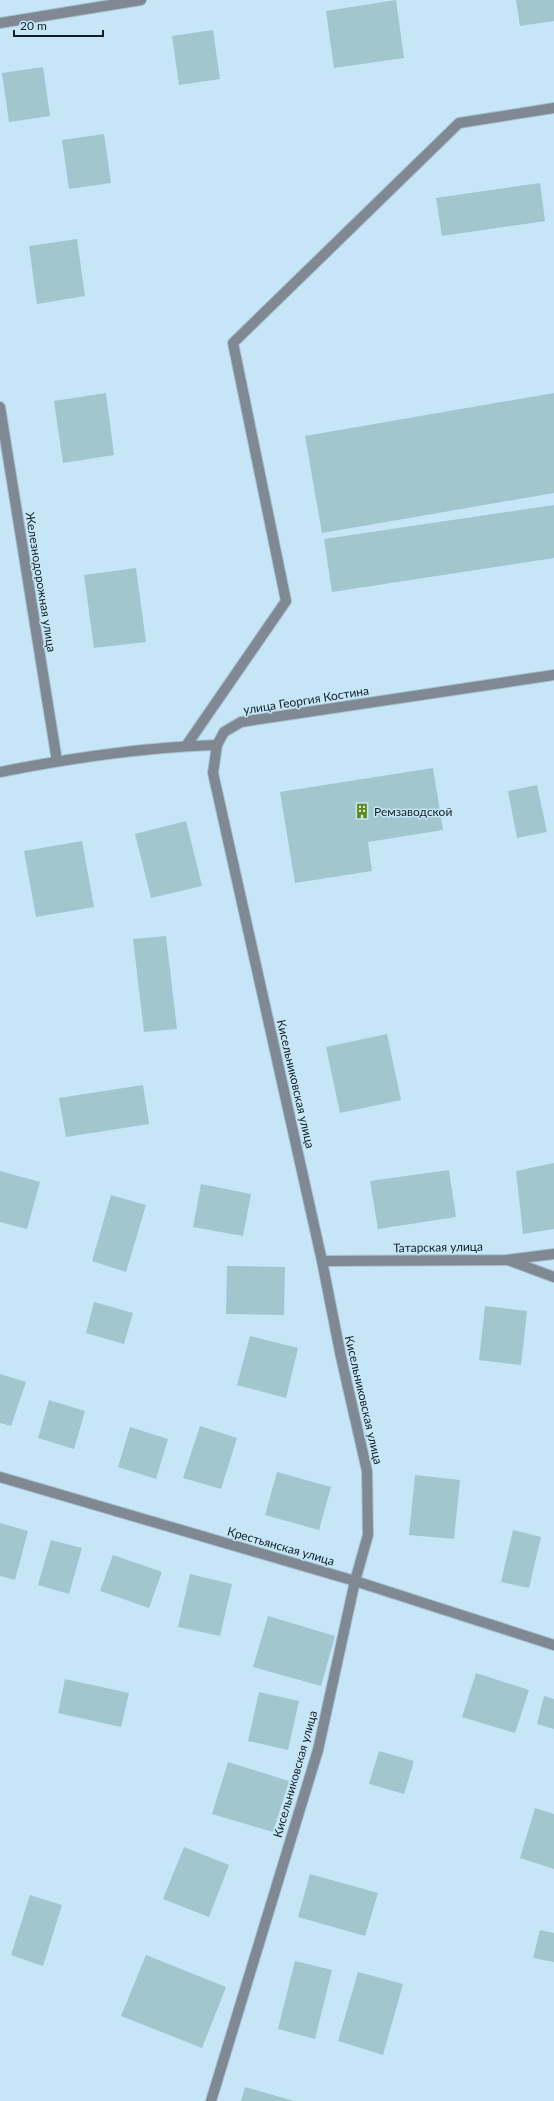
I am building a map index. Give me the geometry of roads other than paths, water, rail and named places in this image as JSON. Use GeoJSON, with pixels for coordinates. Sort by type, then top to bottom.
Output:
{"type":"FeatureCollection","features":[{"type":"Feature","properties":{"kind":"street"},"geometry":{"type":"LineString","coordinates":[[0,23],[140,0]]}},
{"type":"Feature","properties":{"kind":"street"},"geometry":{"type":"LineString","coordinates":[[186,746],[286,601],[233,343],[459,123],[554,108]]}},
{"type":"Feature","properties":{"kind":"street","name":"Железнодорожная улица"},"geometry":{"type":"LineString","coordinates":[[0,407],[57,761]]}},
{"type":"Feature","properties":{"kind":"street","name":"улица Георгия Костина"},"geometry":{"type":"LineString","coordinates":[[217,745],[224,732],[241,722],[554,675]]}},
{"type":"Feature","properties":{"kind":"street"},"geometry":{"type":"LineString","coordinates":[[0,772],[57,761],[186,746],[217,745]]}},
{"type":"Feature","properties":{"kind":"street","name":"Кисельниковская улица"},"geometry":{"type":"LineString","coordinates":[[211,2101],[318,1750],[355,1581],[368,1534],[367,1471],[340,1357],[322,1261],[213,773],[217,745]]}},
{"type":"Feature","properties":{"kind":"street","name":"Татарская улица"},"geometry":{"type":"LineString","coordinates":[[322,1261],[506,1260],[554,1254]]}},
{"type":"Feature","properties":{"kind":"street"},"geometry":{"type":"LineString","coordinates":[[506,1260],[554,1277]]}},
{"type":"Feature","properties":{"kind":"street","name":"Крестьянская улица"},"geometry":{"type":"LineString","coordinates":[[0,1477],[355,1581],[554,1645]]}},
{"type":"Feature","properties":{"kind":"place","name":"Ремзаводской"},"geometry":{"type":"Point","coordinates":[362,811]}}]}
